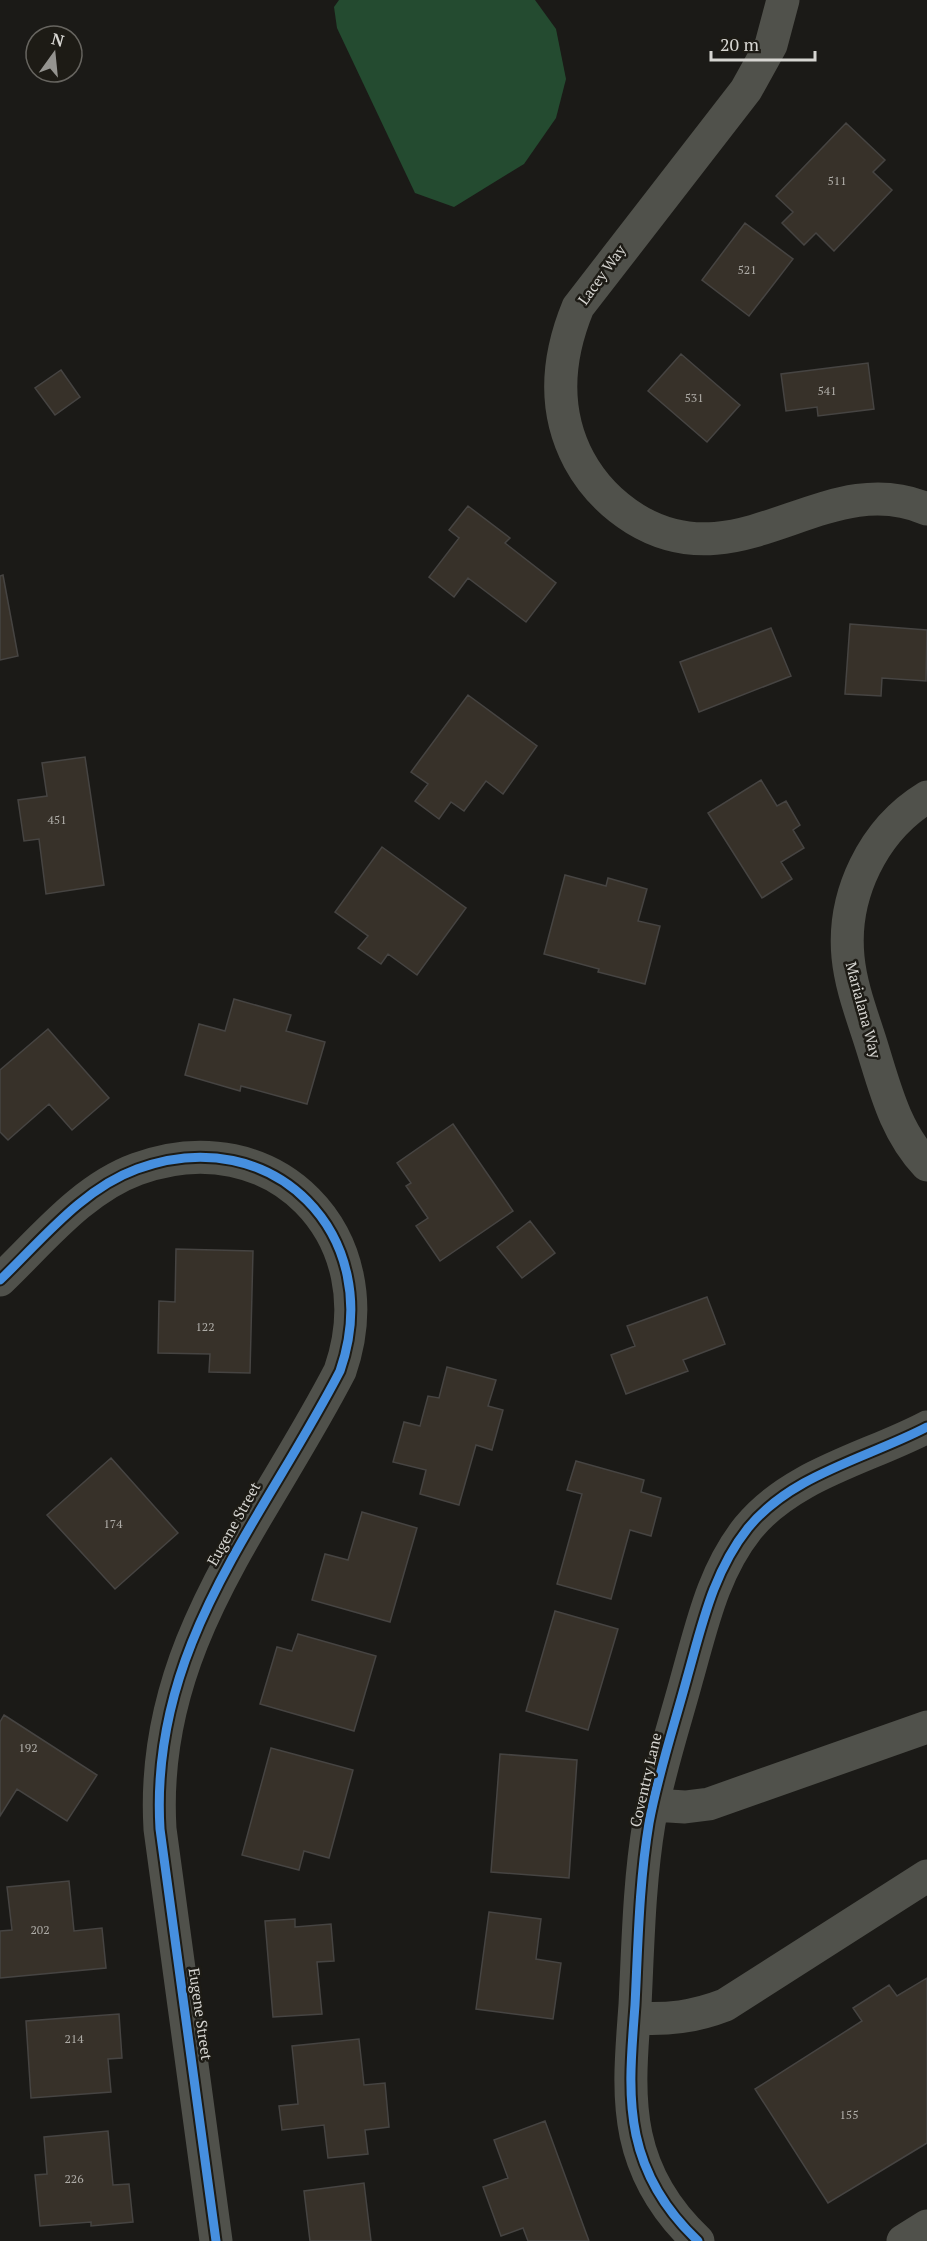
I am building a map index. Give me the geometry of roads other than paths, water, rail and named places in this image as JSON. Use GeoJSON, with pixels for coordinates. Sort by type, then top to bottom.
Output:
{"type":"FeatureCollection","features":[{"type":"Feature","properties":{"kind":"street","name":"Lacey Way"},"geometry":{"type":"LineString","coordinates":[[783,0],[771,45],[746,90],[578,307],[565,344],[560,374],[560,401],[565,429],[588,477],[605,496],[643,524],[685,538],[732,537],[858,499],[895,499],[927,509]]}},
{"type":"Feature","properties":{"kind":"street","name":"Marialana Way"},"geometry":{"type":"LineString","coordinates":[[927,797],[905,814],[876,847],[855,888],[847,938],[854,987],[892,1113],[903,1134],[927,1165]]}},
{"type":"Feature","properties":{"kind":"street","name":"Eugene Street"},"geometry":{"type":"LineString","coordinates":[[0,1280],[82,1202],[107,1183],[134,1170],[185,1157],[212,1156],[238,1161],[266,1171],[292,1187],[315,1208],[333,1235],[346,1266],[352,1296],[352,1323],[348,1348],[340,1371],[263,1501],[214,1592],[183,1665],[172,1700],[159,1764],[160,1829],[216,2241]]}},
{"type":"Feature","properties":{"kind":"street","name":"Coventry Lane"},"geometry":{"type":"LineString","coordinates":[[698,2241],[680,2224],[662,2200],[636,2138],[631,2088],[639,1924],[653,1805],[702,1622],[716,1582],[734,1546],[770,1506],[790,1492],[927,1427]]}},
{"type":"Feature","properties":{"kind":"street"},"geometry":{"type":"LineString","coordinates":[[653,1805],[684,1807],[709,1804],[927,1727]]}},
{"type":"Feature","properties":{"kind":"street"},"geometry":{"type":"LineString","coordinates":[[634,2018],[668,2020],[698,2015],[725,2005],[927,1876]]}},
{"type":"Feature","properties":{"kind":"street"},"geometry":{"type":"LineString","coordinates":[[903,2241],[927,2226]]}}]}
